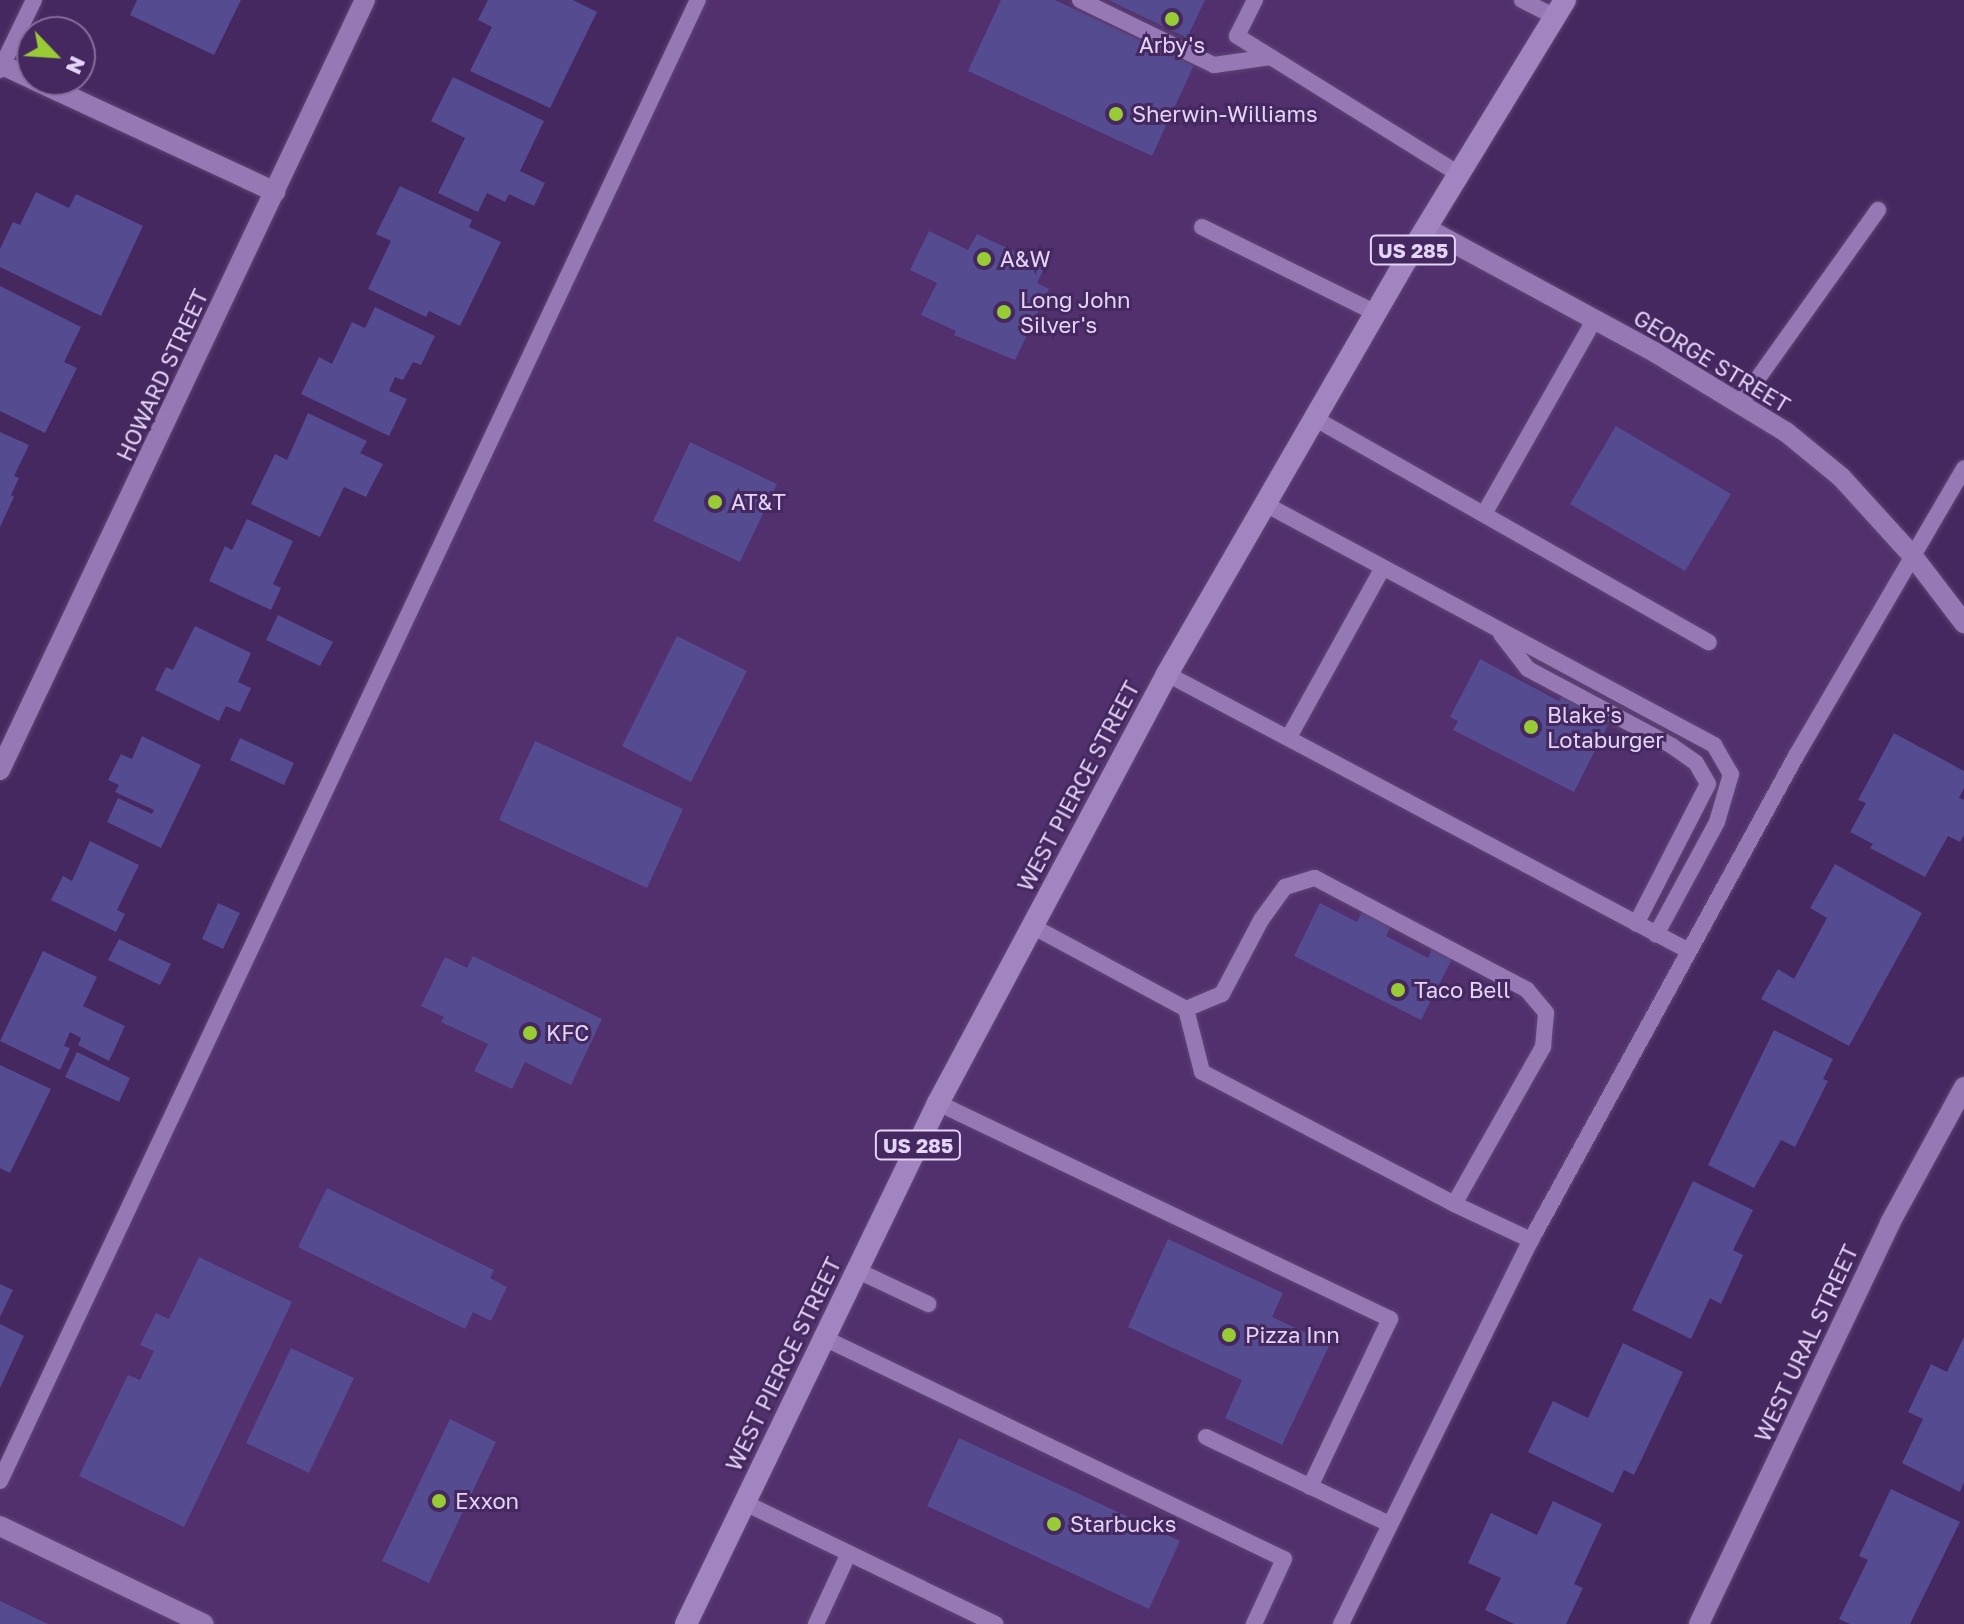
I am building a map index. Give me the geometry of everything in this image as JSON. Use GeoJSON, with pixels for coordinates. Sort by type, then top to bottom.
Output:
{"type":"FeatureCollection","features":[{"type":"Feature","properties":{"kind":"highway","name":"WEST PIERCE STREET"},"geometry":{"type":"LineString","coordinates":[[686,1624],[938,1103],[1167,674],[1426,228],[1560,8]]}},
{"type":"Feature","properties":{"kind":"street","name":"HOWARD STREET"},"geometry":{"type":"LineString","coordinates":[[0,770],[365,0]]}},
{"type":"Feature","properties":{"kind":"street"},"geometry":{"type":"LineString","coordinates":[[68,96],[275,192]]}},
{"type":"Feature","properties":{"kind":"street","name":"GEORGE STREET"},"geometry":{"type":"LineString","coordinates":[[1426,228],[1741,402],[1841,477],[1912,555],[1964,623]]}},
{"type":"Feature","properties":{"kind":"street","name":"WEST URAL STREET"},"geometry":{"type":"LineString","coordinates":[[1699,1624],[1890,1223],[1964,1087]]}},
{"type":"Feature","properties":{"kind":"street"},"geometry":{"type":"LineString","coordinates":[[0,1526],[204,1624]]}},
{"type":"Feature","properties":{"kind":"lane"},"geometry":{"type":"LineString","coordinates":[[1,66],[34,0]]}},
{"type":"Feature","properties":{"kind":"lane"},"geometry":{"type":"LineString","coordinates":[[0,1481],[698,0]]}},
{"type":"Feature","properties":{"kind":"lane"},"geometry":{"type":"LineString","coordinates":[[1080,0],[1214,65],[1270,57]]}},
{"type":"Feature","properties":{"kind":"lane"},"geometry":{"type":"LineString","coordinates":[[1255,0],[1237,36],[1459,174]]}},
{"type":"Feature","properties":{"kind":"lane"},"geometry":{"type":"LineString","coordinates":[[1522,0],[1560,8]]}},
{"type":"Feature","properties":{"kind":"lane"},"geometry":{"type":"LineString","coordinates":[[1741,402],[1878,210]]}},
{"type":"Feature","properties":{"kind":"lane"},"geometry":{"type":"LineString","coordinates":[[1202,227],[1376,313]]}},
{"type":"Feature","properties":{"kind":"lane"},"geometry":{"type":"LineString","coordinates":[[1484,514],[1594,320]]}},
{"type":"Feature","properties":{"kind":"lane"},"geometry":{"type":"LineString","coordinates":[[1314,418],[1709,642]]}},
{"type":"Feature","properties":{"kind":"lane"},"geometry":{"type":"LineString","coordinates":[[1341,1624],[1531,1240],[1689,951],[1912,555],[1964,469]]}},
{"type":"Feature","properties":{"kind":"lane"},"geometry":{"type":"LineString","coordinates":[[1265,504],[1714,745],[1731,774],[1717,822],[1656,935]]}},
{"type":"Feature","properties":{"kind":"lane"},"geometry":{"type":"LineString","coordinates":[[1289,737],[1382,569]]}},
{"type":"Feature","properties":{"kind":"lane"},"geometry":{"type":"LineString","coordinates":[[1495,628],[1528,669],[1672,746],[1696,763],[1708,784],[1636,924]]}},
{"type":"Feature","properties":{"kind":"lane"},"geometry":{"type":"LineString","coordinates":[[1167,674],[1689,951]]}},
{"type":"Feature","properties":{"kind":"lane"},"geometry":{"type":"LineString","coordinates":[[1186,1009],[1222,994],[1261,920],[1285,887],[1315,878],[1527,990],[1546,1013],[1543,1047],[1454,1204]]}},
{"type":"Feature","properties":{"kind":"lane"},"geometry":{"type":"LineString","coordinates":[[1032,926],[1186,1009],[1202,1072],[1454,1204],[1531,1240]]}},
{"type":"Feature","properties":{"kind":"lane"},"geometry":{"type":"LineString","coordinates":[[938,1103],[1390,1319],[1310,1487]]}},
{"type":"Feature","properties":{"kind":"lane"},"geometry":{"type":"LineString","coordinates":[[856,1270],[928,1304]]}},
{"type":"Feature","properties":{"kind":"lane"},"geometry":{"type":"LineString","coordinates":[[824,1338],[1284,1559],[1254,1624]]}},
{"type":"Feature","properties":{"kind":"lane"},"geometry":{"type":"LineString","coordinates":[[1206,1437],[1389,1524]]}},
{"type":"Feature","properties":{"kind":"lane"},"geometry":{"type":"LineString","coordinates":[[745,1503],[995,1624]]}},
{"type":"Feature","properties":{"kind":"lane"},"geometry":{"type":"LineString","coordinates":[[816,1624],[849,1553]]}},
{"type":"Feature","properties":{"kind":"shaded area"},"geometry":{"type":"Polygon","coordinates":[[[698,0],[1565,0],[1426,228],[1786,432],[1912,555],[1689,951],[1341,1624],[0,1624],[0,1481],[698,0]]]}},
{"type":"Feature","properties":{"kind":"building"},"geometry":{"type":"Polygon","coordinates":[[[137,0],[241,0],[214,55],[130,15],[137,0]]]}},
{"type":"Feature","properties":{"kind":"building"},"geometry":{"type":"Polygon","coordinates":[[[488,0],[573,0],[597,12],[550,108],[470,71],[492,27],[478,20],[488,0]]]}},
{"type":"Feature","properties":{"kind":"building","name":"Sherwin-Williams"},"geometry":{"type":"Polygon","coordinates":[[[1001,0],[1055,0],[1194,65],[1152,156],[968,71],[1001,0]]]}},
{"type":"Feature","properties":{"kind":"building","name":"Arby's"},"geometry":{"type":"Polygon","coordinates":[[[1108,0],[1205,0],[1187,38],[1108,0]]]}},
{"type":"Feature","properties":{"kind":"building"},"geometry":{"type":"Polygon","coordinates":[[[453,77],[544,121],[520,171],[545,183],[534,206],[509,194],[505,202],[487,193],[478,212],[438,193],[465,138],[431,121],[453,77]]]}},
{"type":"Feature","properties":{"kind":"building"},"geometry":{"type":"Polygon","coordinates":[[[400,186],[472,220],[469,227],[501,242],[460,326],[429,311],[426,317],[368,289],[391,241],[376,234],[400,186]]]}},
{"type":"Feature","properties":{"kind":"building"},"geometry":{"type":"Polygon","coordinates":[[[36,192],[69,208],[76,194],[143,226],[101,316],[0,267],[0,249],[13,222],[20,225],[36,192]]]}},
{"type":"Feature","properties":{"kind":"building"},"geometry":{"type":"Polygon","coordinates":[[[929,231],[968,250],[977,234],[1045,266],[1037,283],[1049,289],[1015,360],[954,335],[956,331],[921,315],[937,283],[910,270],[929,231]]]}},
{"type":"Feature","properties":{"kind":"building"},"geometry":{"type":"Polygon","coordinates":[[[0,286],[81,327],[64,362],[77,368],[45,433],[0,411],[0,286]]]}},
{"type":"Feature","properties":{"kind":"building"},"geometry":{"type":"Polygon","coordinates":[[[375,307],[435,336],[421,365],[413,362],[403,380],[395,377],[389,391],[407,399],[389,436],[301,394],[319,357],[332,364],[352,322],[365,328],[375,307]]]}},
{"type":"Feature","properties":{"kind":"building"},"geometry":{"type":"Polygon","coordinates":[[[308,413],[367,441],[360,453],[383,464],[366,497],[344,487],[320,537],[251,504],[275,454],[287,460],[308,413]]]}},
{"type":"Feature","properties":{"kind":"building"},"geometry":{"type":"Polygon","coordinates":[[[1616,426],[1731,494],[1685,571],[1570,504],[1616,426]]]}},
{"type":"Feature","properties":{"kind":"building"},"geometry":{"type":"Polygon","coordinates":[[[0,432],[29,445],[14,476],[19,478],[11,495],[14,497],[0,527],[0,432]]]}},
{"type":"Feature","properties":{"kind":"building","name":"AT&T"},"geometry":{"type":"Polygon","coordinates":[[[690,442],[777,484],[740,562],[653,521],[690,442]]]}},
{"type":"Feature","properties":{"kind":"building"},"geometry":{"type":"Polygon","coordinates":[[[247,519],[293,541],[273,584],[281,588],[271,610],[209,581],[225,546],[232,550],[247,519]]]}},
{"type":"Feature","properties":{"kind":"building"},"geometry":{"type":"Polygon","coordinates":[[[278,615],[333,642],[320,666],[266,640],[278,615]]]}},
{"type":"Feature","properties":{"kind":"building"},"geometry":{"type":"Polygon","coordinates":[[[195,626],[251,653],[238,682],[251,688],[240,712],[226,706],[219,721],[155,690],[166,667],[173,670],[195,626]]]}},
{"type":"Feature","properties":{"kind":"building"},"geometry":{"type":"Polygon","coordinates":[[[677,636],[747,671],[691,782],[622,746],[677,636]]]}},
{"type":"Feature","properties":{"kind":"building","name":"Blake's Lotaburger"},"geometry":{"type":"Polygon","coordinates":[[[1480,659],[1559,701],[1562,696],[1591,711],[1589,716],[1608,725],[1574,792],[1453,730],[1458,721],[1450,717],[1480,659]]]}},
{"type":"Feature","properties":{"kind":"building"},"geometry":{"type":"Polygon","coordinates":[[[1894,733],[1964,771],[1964,788],[1959,798],[1964,800],[1964,835],[1960,842],[1948,836],[1925,877],[1870,848],[1873,844],[1850,832],[1866,803],[1858,800],[1894,733]]]}},
{"type":"Feature","properties":{"kind":"building"},"geometry":{"type":"Polygon","coordinates":[[[142,736],[201,765],[161,848],[107,822],[118,798],[152,814],[154,810],[115,792],[119,785],[108,780],[121,754],[132,759],[142,736]]]}},
{"type":"Feature","properties":{"kind":"building"},"geometry":{"type":"Polygon","coordinates":[[[240,738],[294,763],[284,785],[230,760],[240,738]]]}},
{"type":"Feature","properties":{"kind":"building"},"geometry":{"type":"Polygon","coordinates":[[[535,741],[683,809],[647,888],[499,820],[535,741]]]}},
{"type":"Feature","properties":{"kind":"building"},"geometry":{"type":"Polygon","coordinates":[[[90,841],[139,865],[117,910],[125,914],[116,932],[51,900],[63,876],[72,881],[90,841]]]}},
{"type":"Feature","properties":{"kind":"building"},"geometry":{"type":"Polygon","coordinates":[[[1835,864],[1922,913],[1849,1046],[1761,999],[1778,969],[1794,979],[1827,918],[1810,908],[1835,864]]]}},
{"type":"Feature","properties":{"kind":"building"},"geometry":{"type":"Polygon","coordinates":[[[218,903],[240,913],[223,949],[202,939],[218,903]]]}},
{"type":"Feature","properties":{"kind":"building","name":"Taco Bell"},"geometry":{"type":"Polygon","coordinates":[[[1320,903],[1357,922],[1362,912],[1391,926],[1386,936],[1428,958],[1432,949],[1452,959],[1421,1020],[1294,956],[1320,903]]]}},
{"type":"Feature","properties":{"kind":"building"},"geometry":{"type":"Polygon","coordinates":[[[119,939],[171,964],[160,985],[108,960],[119,939]]]}},
{"type":"Feature","properties":{"kind":"building"},"geometry":{"type":"Polygon","coordinates":[[[43,951],[97,977],[83,1006],[125,1026],[109,1061],[78,1045],[81,1038],[70,1032],[64,1046],[70,1048],[60,1070],[0,1041],[43,951]]]}},
{"type":"Feature","properties":{"kind":"building","name":"KFC"},"geometry":{"type":"Polygon","coordinates":[[[473,956],[602,1019],[571,1085],[525,1062],[512,1089],[474,1071],[488,1044],[441,1022],[444,1017],[421,1006],[445,957],[467,968],[473,956]]]}},
{"type":"Feature","properties":{"kind":"building"},"geometry":{"type":"Polygon","coordinates":[[[1774,1030],[1833,1059],[1823,1079],[1828,1081],[1795,1147],[1781,1140],[1754,1188],[1708,1165],[1774,1030]]]}},
{"type":"Feature","properties":{"kind":"building"},"geometry":{"type":"Polygon","coordinates":[[[77,1052],[130,1078],[119,1102],[65,1077],[77,1052]]]}},
{"type":"Feature","properties":{"kind":"building"},"geometry":{"type":"Polygon","coordinates":[[[0,1065],[51,1089],[10,1173],[0,1168],[0,1065]]]}},
{"type":"Feature","properties":{"kind":"building"},"geometry":{"type":"Polygon","coordinates":[[[1693,1181],[1753,1210],[1733,1250],[1743,1255],[1721,1304],[1710,1298],[1691,1339],[1632,1310],[1693,1181]]]}},
{"type":"Feature","properties":{"kind":"building"},"geometry":{"type":"Polygon","coordinates":[[[327,1188],[494,1270],[490,1278],[507,1287],[491,1321],[473,1312],[465,1329],[298,1247],[327,1188]]]}},
{"type":"Feature","properties":{"kind":"building","name":"Pizza Inn"},"geometry":{"type":"Polygon","coordinates":[[[1168,1239],[1283,1293],[1272,1317],[1330,1344],[1282,1445],[1225,1418],[1242,1380],[1128,1327],[1168,1239]]]}},
{"type":"Feature","properties":{"kind":"building"},"geometry":{"type":"Polygon","coordinates":[[[199,1257],[292,1302],[184,1527],[79,1476],[128,1375],[140,1380],[154,1351],[140,1345],[156,1313],[169,1319],[199,1257]]]}},
{"type":"Feature","properties":{"kind":"building"},"geometry":{"type":"Polygon","coordinates":[[[0,1284],[13,1290],[0,1317],[0,1284]]]}},
{"type":"Feature","properties":{"kind":"building"},"geometry":{"type":"Polygon","coordinates":[[[0,1324],[24,1336],[0,1388],[0,1324]]]}},
{"type":"Feature","properties":{"kind":"building"},"geometry":{"type":"Polygon","coordinates":[[[1964,1337],[1964,1482],[1960,1492],[1902,1463],[1923,1419],[1908,1412],[1931,1364],[1947,1372],[1964,1337]]]}},
{"type":"Feature","properties":{"kind":"building"},"geometry":{"type":"Polygon","coordinates":[[[1623,1343],[1683,1372],[1634,1475],[1624,1470],[1613,1493],[1528,1452],[1553,1401],[1588,1418],[1623,1343]]]}},
{"type":"Feature","properties":{"kind":"building"},"geometry":{"type":"Polygon","coordinates":[[[291,1348],[354,1378],[309,1473],[246,1443],[291,1348]]]}},
{"type":"Feature","properties":{"kind":"building","name":"Exxon"},"geometry":{"type":"Polygon","coordinates":[[[450,1419],[496,1442],[429,1583],[382,1561],[450,1419]]]}},
{"type":"Feature","properties":{"kind":"building","name":"Starbucks"},"geometry":{"type":"Polygon","coordinates":[[[959,1438],[1180,1541],[1149,1609],[927,1506],[959,1438]]]}},
{"type":"Feature","properties":{"kind":"building"},"geometry":{"type":"Polygon","coordinates":[[[1891,1489],[1960,1522],[1910,1624],[1850,1624],[1839,1619],[1868,1560],[1859,1556],[1891,1489]]]}},
{"type":"Feature","properties":{"kind":"building"},"geometry":{"type":"Polygon","coordinates":[[[1553,1501],[1602,1524],[1574,1584],[1583,1588],[1566,1624],[1514,1624],[1485,1610],[1501,1578],[1468,1563],[1491,1513],[1537,1535],[1553,1501]]]}},
{"type":"Feature","properties":{"kind":"building"},"geometry":{"type":"Polygon","coordinates":[[[0,1601],[48,1624],[0,1624],[0,1601]]]}},
{"type":"Feature","properties":{"kind":"place","name":"Arby's"},"geometry":{"type":"Point","coordinates":[1172,19]}},
{"type":"Feature","properties":{"kind":"place","name":"Sherwin-Williams"},"geometry":{"type":"Point","coordinates":[1116,114]}},
{"type":"Feature","properties":{"kind":"place","name":"A&W"},"geometry":{"type":"Point","coordinates":[984,259]}},
{"type":"Feature","properties":{"kind":"place","name":"Long John Silver's"},"geometry":{"type":"Point","coordinates":[1004,312]}},
{"type":"Feature","properties":{"kind":"place","name":"AT&T"},"geometry":{"type":"Point","coordinates":[715,502]}},
{"type":"Feature","properties":{"kind":"place","name":"Blake's Lotaburger"},"geometry":{"type":"Point","coordinates":[1531,727]}},
{"type":"Feature","properties":{"kind":"place","name":"Taco Bell"},"geometry":{"type":"Point","coordinates":[1398,990]}},
{"type":"Feature","properties":{"kind":"place","name":"KFC"},"geometry":{"type":"Point","coordinates":[530,1033]}},
{"type":"Feature","properties":{"kind":"place","name":"Pizza Inn"},"geometry":{"type":"Point","coordinates":[1229,1335]}},
{"type":"Feature","properties":{"kind":"place","name":"Exxon"},"geometry":{"type":"Point","coordinates":[439,1501]}},
{"type":"Feature","properties":{"kind":"place","name":"Starbucks"},"geometry":{"type":"Point","coordinates":[1054,1524]}}]}
